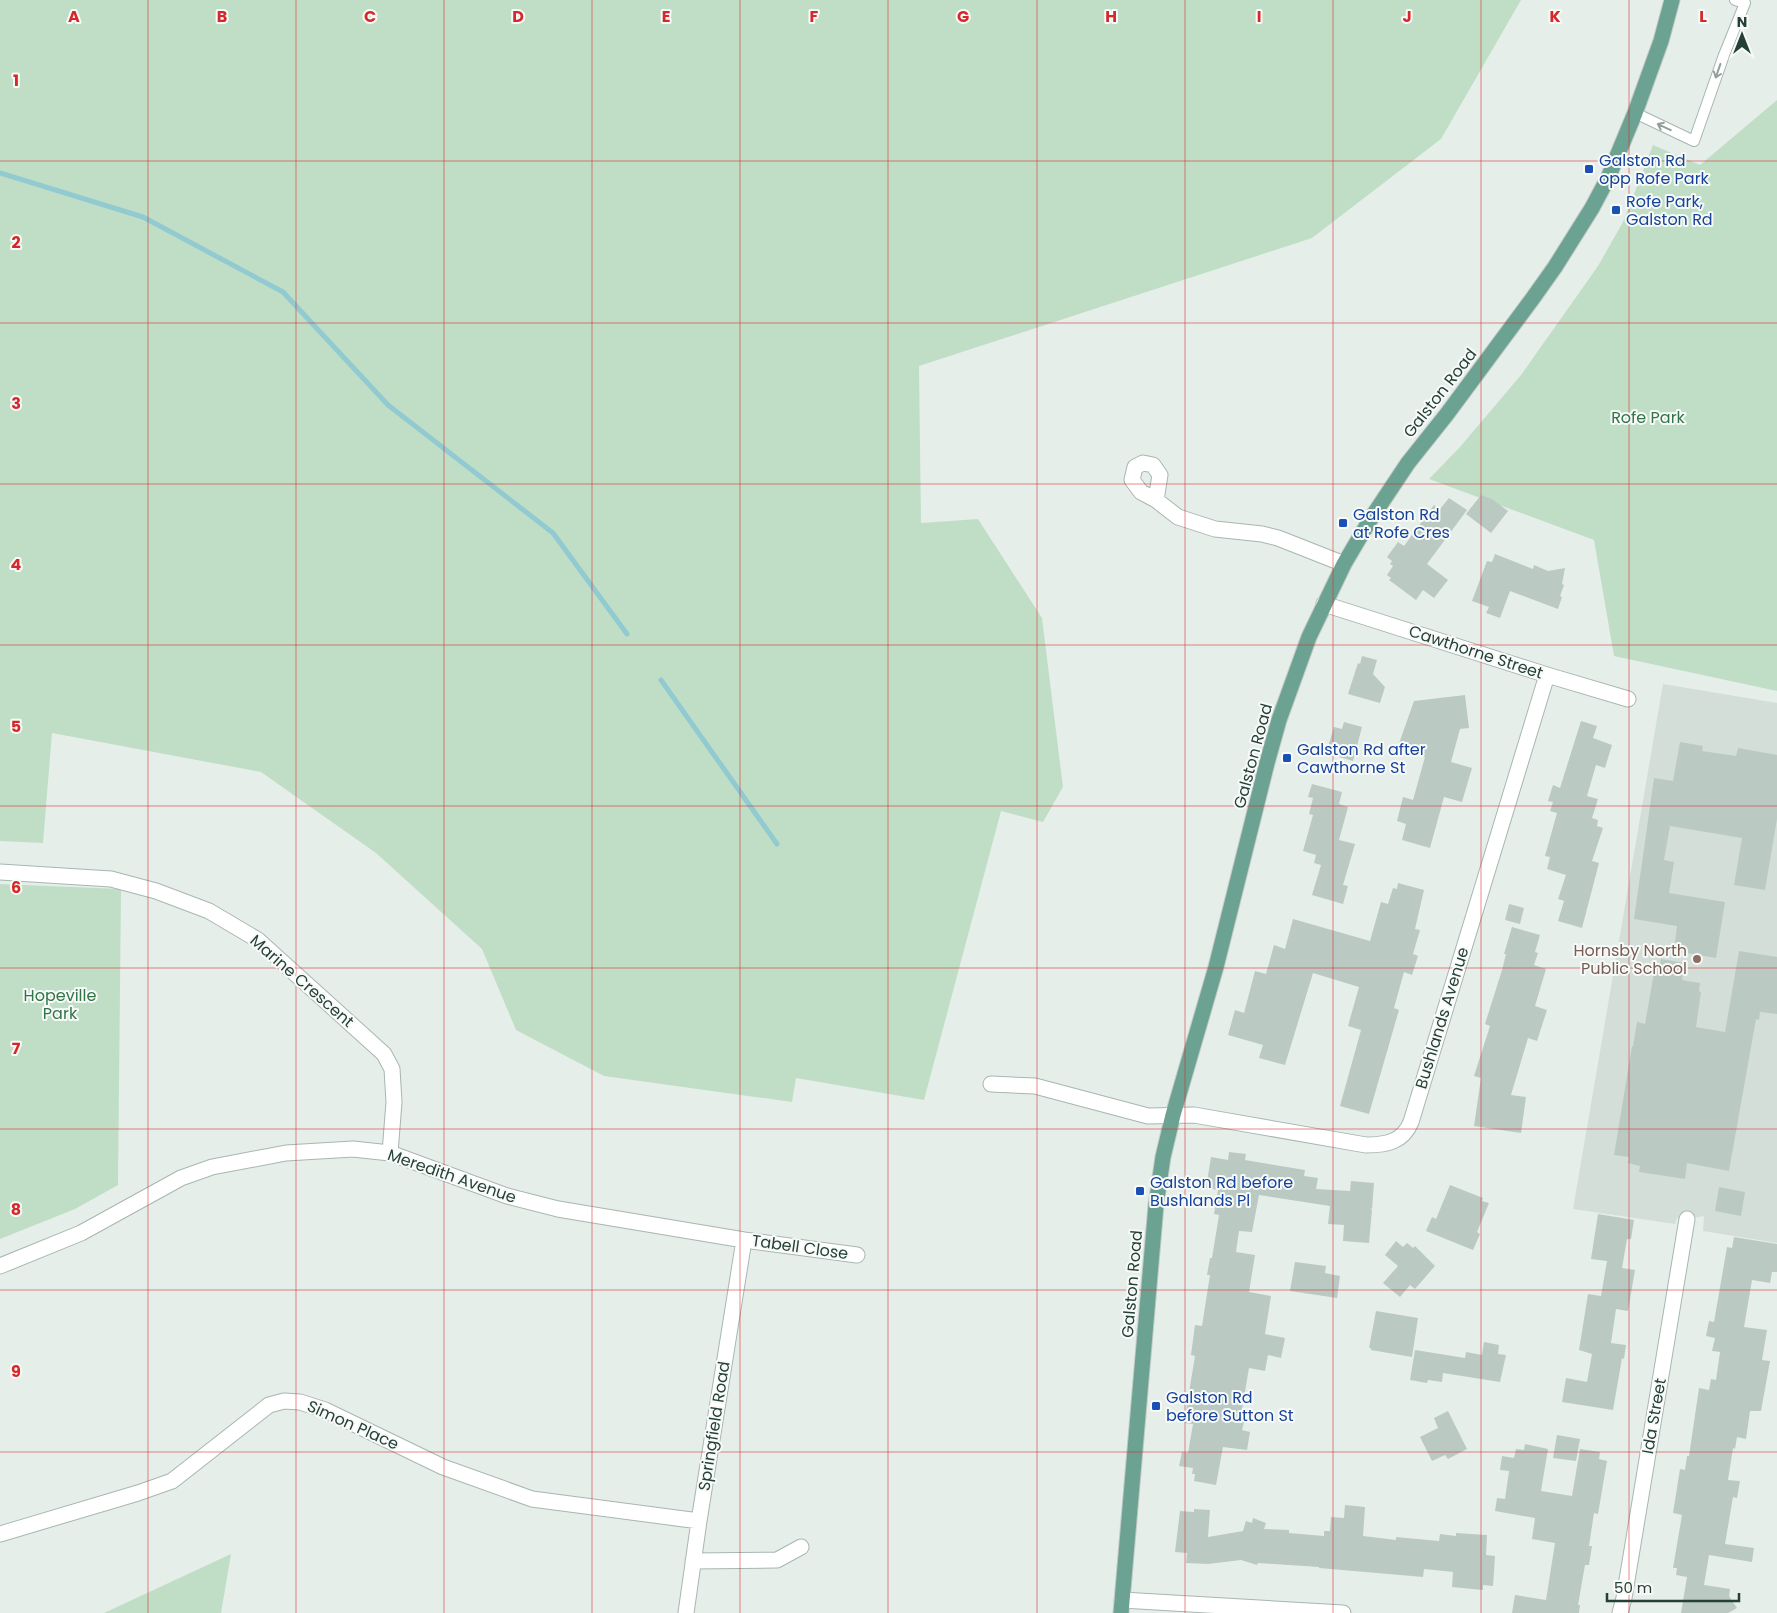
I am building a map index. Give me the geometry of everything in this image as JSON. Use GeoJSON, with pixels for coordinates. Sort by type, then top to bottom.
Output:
{"type":"FeatureCollection","features":[{"type":"Feature","properties":{"kind":"main road","name":"Galston Road"},"geometry":{"type":"LineString","coordinates":[[1121,1606],[1156,1205],[1163,1157],[1173,1114],[1216,967],[1279,720],[1309,636],[1344,564],[1370,520],[1408,463],[1555,267],[1608,178],[1661,41],[1672,0]]}},
{"type":"Feature","properties":{"kind":"street"},"geometry":{"type":"LineString","coordinates":[[1156,500],[1178,517],[1216,529],[1262,534],[1278,538],[1344,564]]}},
{"type":"Feature","properties":{"kind":"street","name":"Cawthorne Street"},"geometry":{"type":"LineString","coordinates":[[1324,604],[1628,699]]}},
{"type":"Feature","properties":{"kind":"street","name":"Bushlands Avenue"},"geometry":{"type":"LineString","coordinates":[[991,1084],[1035,1086],[1148,1116],[1194,1115],[1366,1145],[1387,1144],[1403,1136],[1411,1122],[1547,675]]}},
{"type":"Feature","properties":{"kind":"street","name":"Marine Crescent"},"geometry":{"type":"LineString","coordinates":[[0,872],[111,879],[156,891],[209,911],[258,940],[384,1054],[392,1069],[394,1102],[390,1153]]}},
{"type":"Feature","properties":{"kind":"street","name":"Meredith Avenue"},"geometry":{"type":"LineString","coordinates":[[0,1266],[81,1233],[181,1178],[212,1167],[286,1154],[353,1149],[390,1153],[507,1196],[558,1209],[744,1240]]}},
{"type":"Feature","properties":{"kind":"street","name":"Ida Street"},"geometry":{"type":"LineString","coordinates":[[1620,1613],[1687,1219]]}},
{"type":"Feature","properties":{"kind":"street","name":"Tabell Close"},"geometry":{"type":"LineString","coordinates":[[744,1240],[857,1255]]}},
{"type":"Feature","properties":{"kind":"street","name":"Springfield Road"},"geometry":{"type":"LineString","coordinates":[[686,1613],[744,1240]]}},
{"type":"Feature","properties":{"kind":"street","name":"Simon Place"},"geometry":{"type":"LineString","coordinates":[[0,1534],[172,1481],[269,1405],[284,1401],[300,1402],[325,1410],[444,1467],[532,1499],[699,1521]]}},
{"type":"Feature","properties":{"kind":"street"},"geometry":{"type":"LineString","coordinates":[[693,1561],[777,1560],[801,1547]]}},
{"type":"Feature","properties":{"kind":"street"},"geometry":{"type":"LineString","coordinates":[[1121,1606],[1343,1613]]}},
{"type":"Feature","properties":{"kind":"lane"},"geometry":{"type":"LineString","coordinates":[[1635,112],[1694,141],[1724,54],[1745,3],[1735,0]]}},
{"type":"Feature","properties":{"kind":"shaded area","name":"Hornsby North Public School"},"geometry":{"type":"Polygon","coordinates":[[[1663,684],[1777,703],[1777,1243],[1703,1231],[1704,1216],[1687,1219],[1677,1218],[1675,1224],[1573,1209],[1663,684]]]}},
{"type":"Feature","properties":{"kind":"green space"},"geometry":{"type":"Polygon","coordinates":[[[0,0],[1521,0],[1441,139],[1312,238],[919,366],[921,523],[978,519],[1042,618],[1063,787],[1043,822],[1001,811],[924,1100],[796,1078],[792,1102],[604,1076],[516,1030],[482,949],[376,853],[261,772],[52,733],[43,843],[0,841],[0,0]]]}},
{"type":"Feature","properties":{"kind":"green space","name":"Rofe Park"},"geometry":{"type":"Polygon","coordinates":[[[1777,100],[1777,691],[1614,656],[1594,540],[1429,479],[1460,447],[1521,375],[1598,266],[1623,222],[1653,145],[1700,165],[1777,100]]]}},
{"type":"Feature","properties":{"kind":"green space","name":"Hopeville Park"},"geometry":{"type":"Polygon","coordinates":[[[0,884],[121,889],[118,1185],[75,1209],[0,1239],[0,884]]]}},
{"type":"Feature","properties":{"kind":"green space"},"geometry":{"type":"Polygon","coordinates":[[[231,1554],[221,1613],[104,1613],[231,1554]]]}},
{"type":"Feature","properties":{"kind":"building"},"geometry":{"type":"Polygon","coordinates":[[[1481,495],[1492,499],[1508,511],[1491,533],[1466,514],[1481,495]]]}},
{"type":"Feature","properties":{"kind":"building"},"geometry":{"type":"Polygon","coordinates":[[[1449,498],[1467,510],[1427,564],[1448,580],[1434,598],[1423,590],[1416,600],[1389,580],[1391,578],[1387,575],[1393,566],[1390,564],[1392,561],[1387,557],[1398,542],[1404,546],[1434,505],[1440,509],[1449,498]]]}},
{"type":"Feature","properties":{"kind":"building"},"geometry":{"type":"Polygon","coordinates":[[[1495,554],[1533,569],[1534,565],[1548,571],[1565,568],[1562,584],[1564,585],[1560,596],[1562,597],[1558,609],[1510,591],[1500,618],[1486,613],[1489,607],[1472,601],[1487,561],[1492,562],[1495,554]]]}},
{"type":"Feature","properties":{"kind":"building"},"geometry":{"type":"Polygon","coordinates":[[[1362,656],[1377,660],[1373,674],[1385,687],[1380,703],[1348,694],[1362,656]]]}},
{"type":"Feature","properties":{"kind":"building"},"geometry":{"type":"Polygon","coordinates":[[[1465,695],[1469,728],[1460,729],[1451,762],[1472,768],[1462,802],[1444,797],[1430,848],[1402,840],[1406,824],[1397,821],[1403,797],[1413,800],[1425,757],[1397,749],[1414,701],[1465,695]]]}},
{"type":"Feature","properties":{"kind":"building"},"geometry":{"type":"Polygon","coordinates":[[[1581,721],[1597,726],[1593,738],[1612,745],[1605,768],[1596,765],[1587,796],[1598,799],[1592,818],[1598,820],[1597,826],[1603,828],[1592,861],[1599,863],[1582,928],[1558,921],[1564,901],[1558,899],[1566,875],[1547,869],[1550,857],[1545,856],[1557,813],[1550,811],[1553,802],[1548,801],[1553,785],[1560,788],[1581,721]]]}},
{"type":"Feature","properties":{"kind":"building"},"geometry":{"type":"Polygon","coordinates":[[[1344,722],[1362,727],[1353,761],[1326,753],[1334,727],[1342,729],[1344,722]]]}},
{"type":"Feature","properties":{"kind":"building"},"geometry":{"type":"Polygon","coordinates":[[[1680,742],[1703,746],[1702,751],[1736,756],[1738,748],[1777,755],[1777,819],[1765,890],[1734,885],[1742,838],[1670,826],[1664,860],[1674,862],[1669,893],[1725,902],[1716,958],[1674,951],[1677,926],[1634,919],[1654,778],[1673,781],[1680,742]]]}},
{"type":"Feature","properties":{"kind":"building"},"geometry":{"type":"Polygon","coordinates":[[[1312,784],[1342,792],[1339,804],[1348,807],[1339,840],[1355,844],[1343,885],[1348,886],[1343,904],[1312,895],[1321,865],[1314,863],[1316,855],[1303,851],[1313,815],[1309,814],[1313,798],[1308,797],[1312,784]]]}},
{"type":"Feature","properties":{"kind":"building"},"geometry":{"type":"Polygon","coordinates":[[[1398,883],[1424,890],[1415,929],[1420,930],[1413,954],[1418,956],[1412,975],[1404,972],[1394,1008],[1399,1010],[1369,1114],[1340,1106],[1361,1030],[1348,1026],[1359,987],[1313,973],[1285,1065],[1259,1058],[1263,1045],[1228,1035],[1235,1010],[1244,1013],[1255,971],[1266,974],[1274,945],[1285,949],[1293,919],[1370,941],[1381,902],[1388,904],[1393,888],[1397,889],[1398,883]]]}},
{"type":"Feature","properties":{"kind":"building"},"geometry":{"type":"Polygon","coordinates":[[[1509,904],[1524,908],[1520,924],[1505,920],[1509,904]]]}},
{"type":"Feature","properties":{"kind":"building"},"geometry":{"type":"Polygon","coordinates":[[[1512,927],[1540,935],[1535,952],[1538,953],[1534,965],[1546,969],[1535,1006],[1547,1010],[1537,1041],[1528,1038],[1511,1095],[1526,1097],[1521,1133],[1474,1126],[1481,1078],[1474,1076],[1490,1026],[1485,1024],[1502,970],[1506,954],[1504,954],[1512,927]]]}},
{"type":"Feature","properties":{"kind":"building"},"geometry":{"type":"Polygon","coordinates":[[[1739,951],[1777,957],[1777,1014],[1760,1012],[1759,1020],[1756,1019],[1729,1171],[1687,1163],[1685,1179],[1639,1172],[1640,1166],[1628,1163],[1629,1157],[1614,1155],[1637,1022],[1645,1024],[1655,967],[1659,968],[1661,959],[1685,963],[1682,980],[1700,983],[1699,991],[1701,992],[1696,1027],[1725,1032],[1739,951]]]}},
{"type":"Feature","properties":{"kind":"building"},"geometry":{"type":"Polygon","coordinates":[[[1229,1152],[1246,1154],[1245,1160],[1305,1170],[1304,1176],[1318,1178],[1316,1189],[1350,1191],[1351,1181],[1374,1183],[1372,1209],[1370,1208],[1372,1210],[1369,1243],[1343,1241],[1344,1225],[1328,1224],[1330,1206],[1259,1195],[1252,1232],[1239,1231],[1236,1252],[1255,1255],[1249,1292],[1271,1296],[1265,1334],[1285,1338],[1281,1358],[1268,1355],[1265,1371],[1249,1368],[1240,1421],[1244,1422],[1242,1430],[1250,1432],[1247,1450],[1223,1447],[1216,1485],[1194,1481],[1195,1474],[1192,1474],[1193,1468],[1179,1466],[1182,1452],[1188,1453],[1193,1424],[1184,1423],[1195,1356],[1191,1355],[1195,1325],[1202,1326],[1210,1275],[1207,1275],[1210,1258],[1212,1258],[1219,1215],[1214,1214],[1218,1190],[1206,1188],[1211,1157],[1228,1160],[1229,1152]]]}},
{"type":"Feature","properties":{"kind":"building"},"geometry":{"type":"Polygon","coordinates":[[[1450,1185],[1483,1198],[1482,1201],[1489,1203],[1477,1232],[1480,1234],[1473,1250],[1426,1231],[1432,1217],[1436,1219],[1450,1185]]]}},
{"type":"Feature","properties":{"kind":"building"},"geometry":{"type":"Polygon","coordinates":[[[1719,1187],[1745,1192],[1741,1216],[1715,1211],[1719,1187]]]}},
{"type":"Feature","properties":{"kind":"building"},"geometry":{"type":"Polygon","coordinates":[[[1598,1214],[1634,1220],[1631,1239],[1627,1239],[1622,1268],[1635,1270],[1628,1311],[1616,1309],[1611,1343],[1626,1345],[1613,1410],[1562,1402],[1566,1378],[1587,1382],[1592,1354],[1579,1350],[1588,1294],[1601,1296],[1607,1261],[1591,1259],[1598,1214]]]}},
{"type":"Feature","properties":{"kind":"building"},"geometry":{"type":"Polygon","coordinates":[[[1734,1237],[1777,1244],[1777,1272],[1772,1272],[1770,1283],[1752,1280],[1744,1327],[1767,1330],[1762,1360],[1770,1361],[1761,1411],[1750,1411],[1746,1439],[1737,1437],[1735,1449],[1733,1448],[1728,1480],[1740,1481],[1737,1498],[1733,1497],[1725,1544],[1754,1548],[1752,1562],[1709,1555],[1704,1585],[1730,1589],[1729,1596],[1737,1608],[1728,1613],[1681,1613],[1687,1577],[1676,1575],[1677,1568],[1673,1568],[1682,1515],[1673,1513],[1680,1469],[1685,1470],[1687,1456],[1689,1456],[1699,1388],[1709,1390],[1711,1379],[1716,1380],[1720,1352],[1712,1351],[1715,1338],[1706,1336],[1709,1321],[1714,1322],[1727,1247],[1732,1248],[1734,1237]]]}},
{"type":"Feature","properties":{"kind":"building"},"geometry":{"type":"Polygon","coordinates":[[[1396,1241],[1403,1247],[1407,1243],[1413,1248],[1415,1246],[1435,1266],[1415,1289],[1410,1285],[1400,1297],[1383,1283],[1398,1266],[1385,1255],[1396,1241]]]}},
{"type":"Feature","properties":{"kind":"building"},"geometry":{"type":"Polygon","coordinates":[[[1295,1262],[1326,1266],[1325,1273],[1340,1276],[1337,1298],[1290,1291],[1295,1262]]]}},
{"type":"Feature","properties":{"kind":"building"},"geometry":{"type":"Polygon","coordinates":[[[1376,1311],[1418,1318],[1412,1357],[1371,1350],[1369,1348],[1376,1311]]]}},
{"type":"Feature","properties":{"kind":"building"},"geometry":{"type":"Polygon","coordinates":[[[1484,1342],[1499,1345],[1498,1354],[1506,1355],[1500,1382],[1443,1373],[1442,1382],[1428,1380],[1427,1383],[1410,1380],[1415,1350],[1465,1358],[1466,1352],[1482,1355],[1484,1342]]]}},
{"type":"Feature","properties":{"kind":"building"},"geometry":{"type":"Polygon","coordinates":[[[1448,1411],[1467,1449],[1448,1459],[1445,1455],[1432,1461],[1420,1437],[1438,1428],[1434,1418],[1448,1411]]]}},
{"type":"Feature","properties":{"kind":"building"},"geometry":{"type":"Polygon","coordinates":[[[1557,1435],[1580,1439],[1576,1461],[1553,1458],[1557,1435]]]}},
{"type":"Feature","properties":{"kind":"building"},"geometry":{"type":"Polygon","coordinates":[[[1525,1444],[1548,1449],[1541,1491],[1572,1496],[1580,1449],[1600,1452],[1599,1459],[1607,1461],[1598,1514],[1594,1513],[1589,1546],[1592,1546],[1589,1565],[1585,1565],[1578,1605],[1580,1605],[1579,1613],[1512,1613],[1515,1595],[1546,1600],[1555,1543],[1532,1539],[1535,1518],[1495,1511],[1497,1498],[1505,1499],[1509,1471],[1500,1470],[1502,1456],[1514,1458],[1516,1449],[1524,1450],[1525,1444]]]}},
{"type":"Feature","properties":{"kind":"building"},"geometry":{"type":"Polygon","coordinates":[[[1345,1505],[1365,1507],[1363,1536],[1396,1540],[1396,1537],[1439,1541],[1440,1534],[1456,1536],[1456,1533],[1487,1535],[1486,1555],[1495,1556],[1493,1586],[1483,1585],[1483,1590],[1452,1587],[1453,1572],[1424,1569],[1423,1577],[1319,1567],[1258,1563],[1257,1565],[1241,1560],[1208,1564],[1186,1563],[1187,1553],[1175,1552],[1180,1511],[1194,1512],[1194,1509],[1210,1510],[1208,1537],[1243,1531],[1246,1521],[1252,1523],[1253,1518],[1266,1523],[1264,1529],[1289,1530],[1289,1533],[1324,1536],[1324,1531],[1330,1531],[1331,1517],[1344,1518],[1345,1505]]]}},
{"type":"Feature","properties":{"kind":"waterway"},"geometry":{"type":"LineString","coordinates":[[0,173],[143,217],[283,292],[388,405],[553,533],[627,634]]}},
{"type":"Feature","properties":{"kind":"waterway"},"geometry":{"type":"LineString","coordinates":[[661,680],[777,844]]}},
{"type":"Feature","properties":{"kind":"place","name":"Galston Rd opp Rofe Park"},"geometry":{"type":"Point","coordinates":[1589,169]}},
{"type":"Feature","properties":{"kind":"place","name":"Rofe Park, Galston Rd"},"geometry":{"type":"Point","coordinates":[1616,210]}},
{"type":"Feature","properties":{"kind":"place","name":"Galston Rd at Rofe Cres"},"geometry":{"type":"Point","coordinates":[1343,523]}},
{"type":"Feature","properties":{"kind":"place","name":"Galston Rd after Cawthorne St"},"geometry":{"type":"Point","coordinates":[1287,758]}},
{"type":"Feature","properties":{"kind":"place","name":"Hornsby North Public School"},"geometry":{"type":"Point","coordinates":[1697,959]}},
{"type":"Feature","properties":{"kind":"place","name":"Galston Rd before Bushlands Pl"},"geometry":{"type":"Point","coordinates":[1140,1191]}},
{"type":"Feature","properties":{"kind":"place","name":"Galston Rd before Sutton St"},"geometry":{"type":"Point","coordinates":[1156,1406]}}]}
